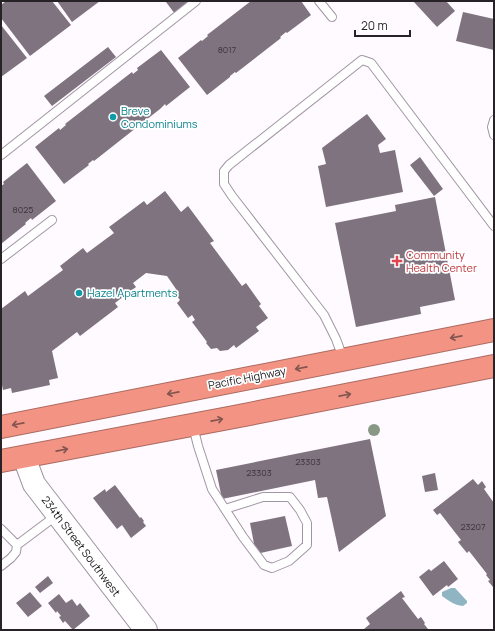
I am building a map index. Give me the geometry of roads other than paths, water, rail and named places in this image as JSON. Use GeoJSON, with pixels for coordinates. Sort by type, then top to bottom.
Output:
{"type":"FeatureCollection","features":[{"type":"Feature","properties":{"kind":"highway","name":"Pacific Highway"},"geometry":{"type":"LineString","coordinates":[[1,427],[494,330]]}},
{"type":"Feature","properties":{"kind":"highway"},"geometry":{"type":"LineString","coordinates":[[1,461],[494,366]]}},
{"type":"Feature","properties":{"kind":"street","name":"234th Street Southwest"},"geometry":{"type":"LineString","coordinates":[[24,457],[34,484],[146,630]]}},
{"type":"Feature","properties":{"kind":"lane"},"geometry":{"type":"LineString","coordinates":[[1,155],[196,1]]}},
{"type":"Feature","properties":{"kind":"lane"},"geometry":{"type":"LineString","coordinates":[[319,1],[332,17]]}},
{"type":"Feature","properties":{"kind":"lane"},"geometry":{"type":"LineString","coordinates":[[343,359],[336,339],[324,315],[224,184],[224,171],[229,165],[362,60],[371,63],[494,226]]}},
{"type":"Feature","properties":{"kind":"lane"},"geometry":{"type":"LineString","coordinates":[[494,120],[492,127],[494,135]]}},
{"type":"Feature","properties":{"kind":"lane"},"geometry":{"type":"LineString","coordinates":[[1,259],[52,220]]}},
{"type":"Feature","properties":{"kind":"lane"},"geometry":{"type":"LineString","coordinates":[[193,425],[212,489],[225,510],[243,537],[264,565],[272,568],[289,561],[307,545],[307,523],[300,510],[290,497],[263,497],[225,510]]}},
{"type":"Feature","properties":{"kind":"lane"},"geometry":{"type":"LineString","coordinates":[[1,566],[16,552],[17,545],[57,514]]}},
{"type":"Feature","properties":{"kind":"lane"},"geometry":{"type":"LineString","coordinates":[[1,529],[17,545]]}},
{"type":"Feature","properties":{"kind":"water"},"geometry":{"type":"Polygon","coordinates":[[[455,588],[467,601],[467,603],[463,606],[457,605],[442,596],[442,592],[455,588]]]}},
{"type":"Feature","properties":{"kind":"place","name":"Breve Condominiums"},"geometry":{"type":"Point","coordinates":[113,117]}},
{"type":"Feature","properties":{"kind":"place","name":"Community Health Center"},"geometry":{"type":"Point","coordinates":[397,261]}},
{"type":"Feature","properties":{"kind":"place","name":"Hazel Apartments"},"geometry":{"type":"Point","coordinates":[79,293]}}]}
